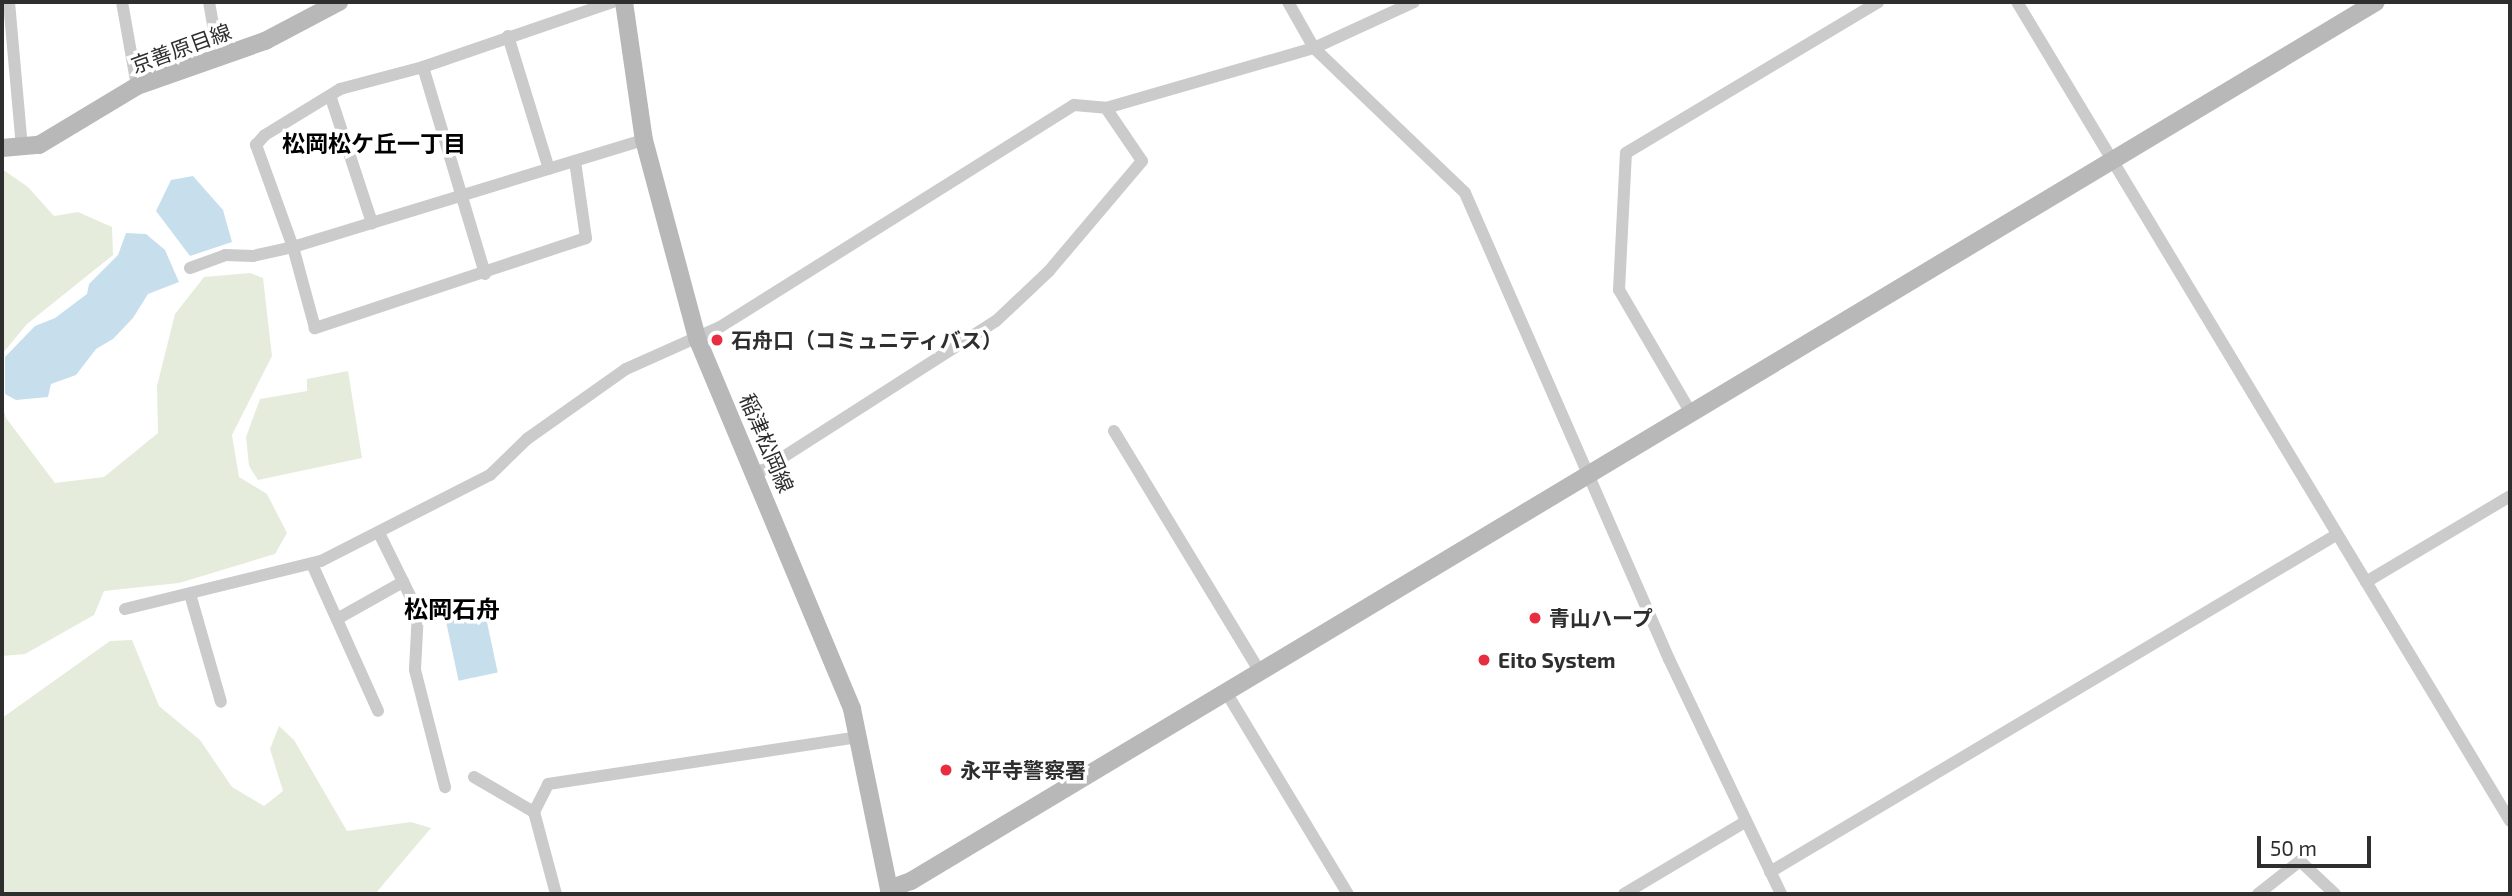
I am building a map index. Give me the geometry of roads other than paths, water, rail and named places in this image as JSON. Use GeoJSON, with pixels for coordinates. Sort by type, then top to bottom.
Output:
{"type":"FeatureCollection","features":[{"type":"Feature","properties":{"kind":"street"},"geometry":{"type":"LineString","coordinates":[[9,2],[22,147]]}},
{"type":"Feature","properties":{"kind":"street"},"geometry":{"type":"LineString","coordinates":[[122,2],[137,86]]}},
{"type":"Feature","properties":{"kind":"street"},"geometry":{"type":"LineString","coordinates":[[209,2],[219,58]]}},
{"type":"Feature","properties":{"kind":"street","name":"京善原目線"},"geometry":{"type":"LineString","coordinates":[[2,148],[22,147],[64,132],[137,86],[265,41],[339,2]]}},
{"type":"Feature","properties":{"kind":"street"},"geometry":{"type":"LineString","coordinates":[[575,161],[586,238],[556,245],[539,257],[315,328],[293,247],[256,145],[265,135],[331,98],[340,89],[423,67],[613,2]]}},
{"type":"Feature","properties":{"kind":"street","name":"稲津松岡線"},"geometry":{"type":"LineString","coordinates":[[624,2],[644,140],[697,338],[835,661],[859,737],[889,892]]}},
{"type":"Feature","properties":{"kind":"street"},"geometry":{"type":"LineString","coordinates":[[1288,2],[1314,48],[1465,193],[1745,822],[1781,894]]}},
{"type":"Feature","properties":{"kind":"street"},"geometry":{"type":"LineString","coordinates":[[125,609],[312,564],[379,533],[489,475],[527,439],[626,369],[697,338],[1074,105],[1106,108],[1314,48],[1414,2]]}},
{"type":"Feature","properties":{"kind":"street"},"geometry":{"type":"LineString","coordinates":[[1691,413],[1619,290],[1626,153],[1878,2]]}},
{"type":"Feature","properties":{"kind":"street"},"geometry":{"type":"LineString","coordinates":[[2017,2],[2510,821]]}},
{"type":"Feature","properties":{"kind":"street"},"geometry":{"type":"LineString","coordinates":[[889,892],[2112,163],[2375,2]]}},
{"type":"Feature","properties":{"kind":"street"},"geometry":{"type":"LineString","coordinates":[[508,36],[549,169]]}},
{"type":"Feature","properties":{"kind":"street"},"geometry":{"type":"LineString","coordinates":[[423,67],[485,274]]}},
{"type":"Feature","properties":{"kind":"street"},"geometry":{"type":"LineString","coordinates":[[331,98],[372,223]]}},
{"type":"Feature","properties":{"kind":"street"},"geometry":{"type":"LineString","coordinates":[[755,475],[996,321],[1049,271],[1142,160],[1106,108]]}},
{"type":"Feature","properties":{"kind":"street"},"geometry":{"type":"LineString","coordinates":[[190,268],[225,256],[253,256],[293,247],[644,140]]}},
{"type":"Feature","properties":{"kind":"street"},"geometry":{"type":"LineString","coordinates":[[1114,431],[1260,672]]}},
{"type":"Feature","properties":{"kind":"street"},"geometry":{"type":"LineString","coordinates":[[2366,582],[2510,496]]}},
{"type":"Feature","properties":{"kind":"street"},"geometry":{"type":"LineString","coordinates":[[379,533],[418,612],[415,670],[445,787]]}},
{"type":"Feature","properties":{"kind":"street"},"geometry":{"type":"LineString","coordinates":[[1770,872],[2336,535]]}},
{"type":"Feature","properties":{"kind":"street"},"geometry":{"type":"LineString","coordinates":[[312,564],[378,711]]}},
{"type":"Feature","properties":{"kind":"street"},"geometry":{"type":"LineString","coordinates":[[337,619],[404,582]]}},
{"type":"Feature","properties":{"kind":"street"},"geometry":{"type":"LineString","coordinates":[[190,594],[221,702]]}},
{"type":"Feature","properties":{"kind":"street"},"geometry":{"type":"LineString","coordinates":[[1226,692],[1348,894]]}},
{"type":"Feature","properties":{"kind":"street"},"geometry":{"type":"LineString","coordinates":[[556,894],[534,812],[548,784],[859,737]]}},
{"type":"Feature","properties":{"kind":"street"},"geometry":{"type":"LineString","coordinates":[[474,777],[534,812]]}},
{"type":"Feature","properties":{"kind":"street"},"geometry":{"type":"LineString","coordinates":[[1624,894],[1745,822]]}},
{"type":"Feature","properties":{"kind":"street"},"geometry":{"type":"LineString","coordinates":[[2258,894],[2300,861],[2335,894]]}},
{"type":"Feature","properties":{"kind":"water"},"geometry":{"type":"Polygon","coordinates":[[[193,176],[223,210],[232,242],[190,256],[156,211],[171,180],[193,176]]]}},
{"type":"Feature","properties":{"kind":"water"},"geometry":{"type":"Polygon","coordinates":[[[126,233],[146,234],[165,250],[179,282],[148,294],[133,318],[113,339],[96,349],[76,375],[51,384],[48,397],[16,400],[5,394],[5,357],[35,326],[55,318],[87,294],[89,284],[118,255],[126,233]]]}},
{"type":"Feature","properties":{"kind":"water"},"geometry":{"type":"Polygon","coordinates":[[[484,608],[498,673],[459,681],[445,616],[484,608]]]}},
{"type":"Feature","properties":{"kind":"place","name":"石舟口（コミュニティバス）"},"geometry":{"type":"Point","coordinates":[717,340]}},
{"type":"Feature","properties":{"kind":"place","name":"青山ハープ"},"geometry":{"type":"Point","coordinates":[1535,618]}},
{"type":"Feature","properties":{"kind":"place","name":"Eito System"},"geometry":{"type":"Point","coordinates":[1484,660]}},
{"type":"Feature","properties":{"kind":"place","name":"永平寺警察署"},"geometry":{"type":"Point","coordinates":[946,770]}},
{"type":"Feature","properties":{"kind":"district","name":"松岡松ケ丘一丁目"},"geometry":{"type":"Point","coordinates":[374,143]}},
{"type":"Feature","properties":{"kind":"district","name":"松岡石舟"},"geometry":{"type":"Point","coordinates":[452,609]}}]}
